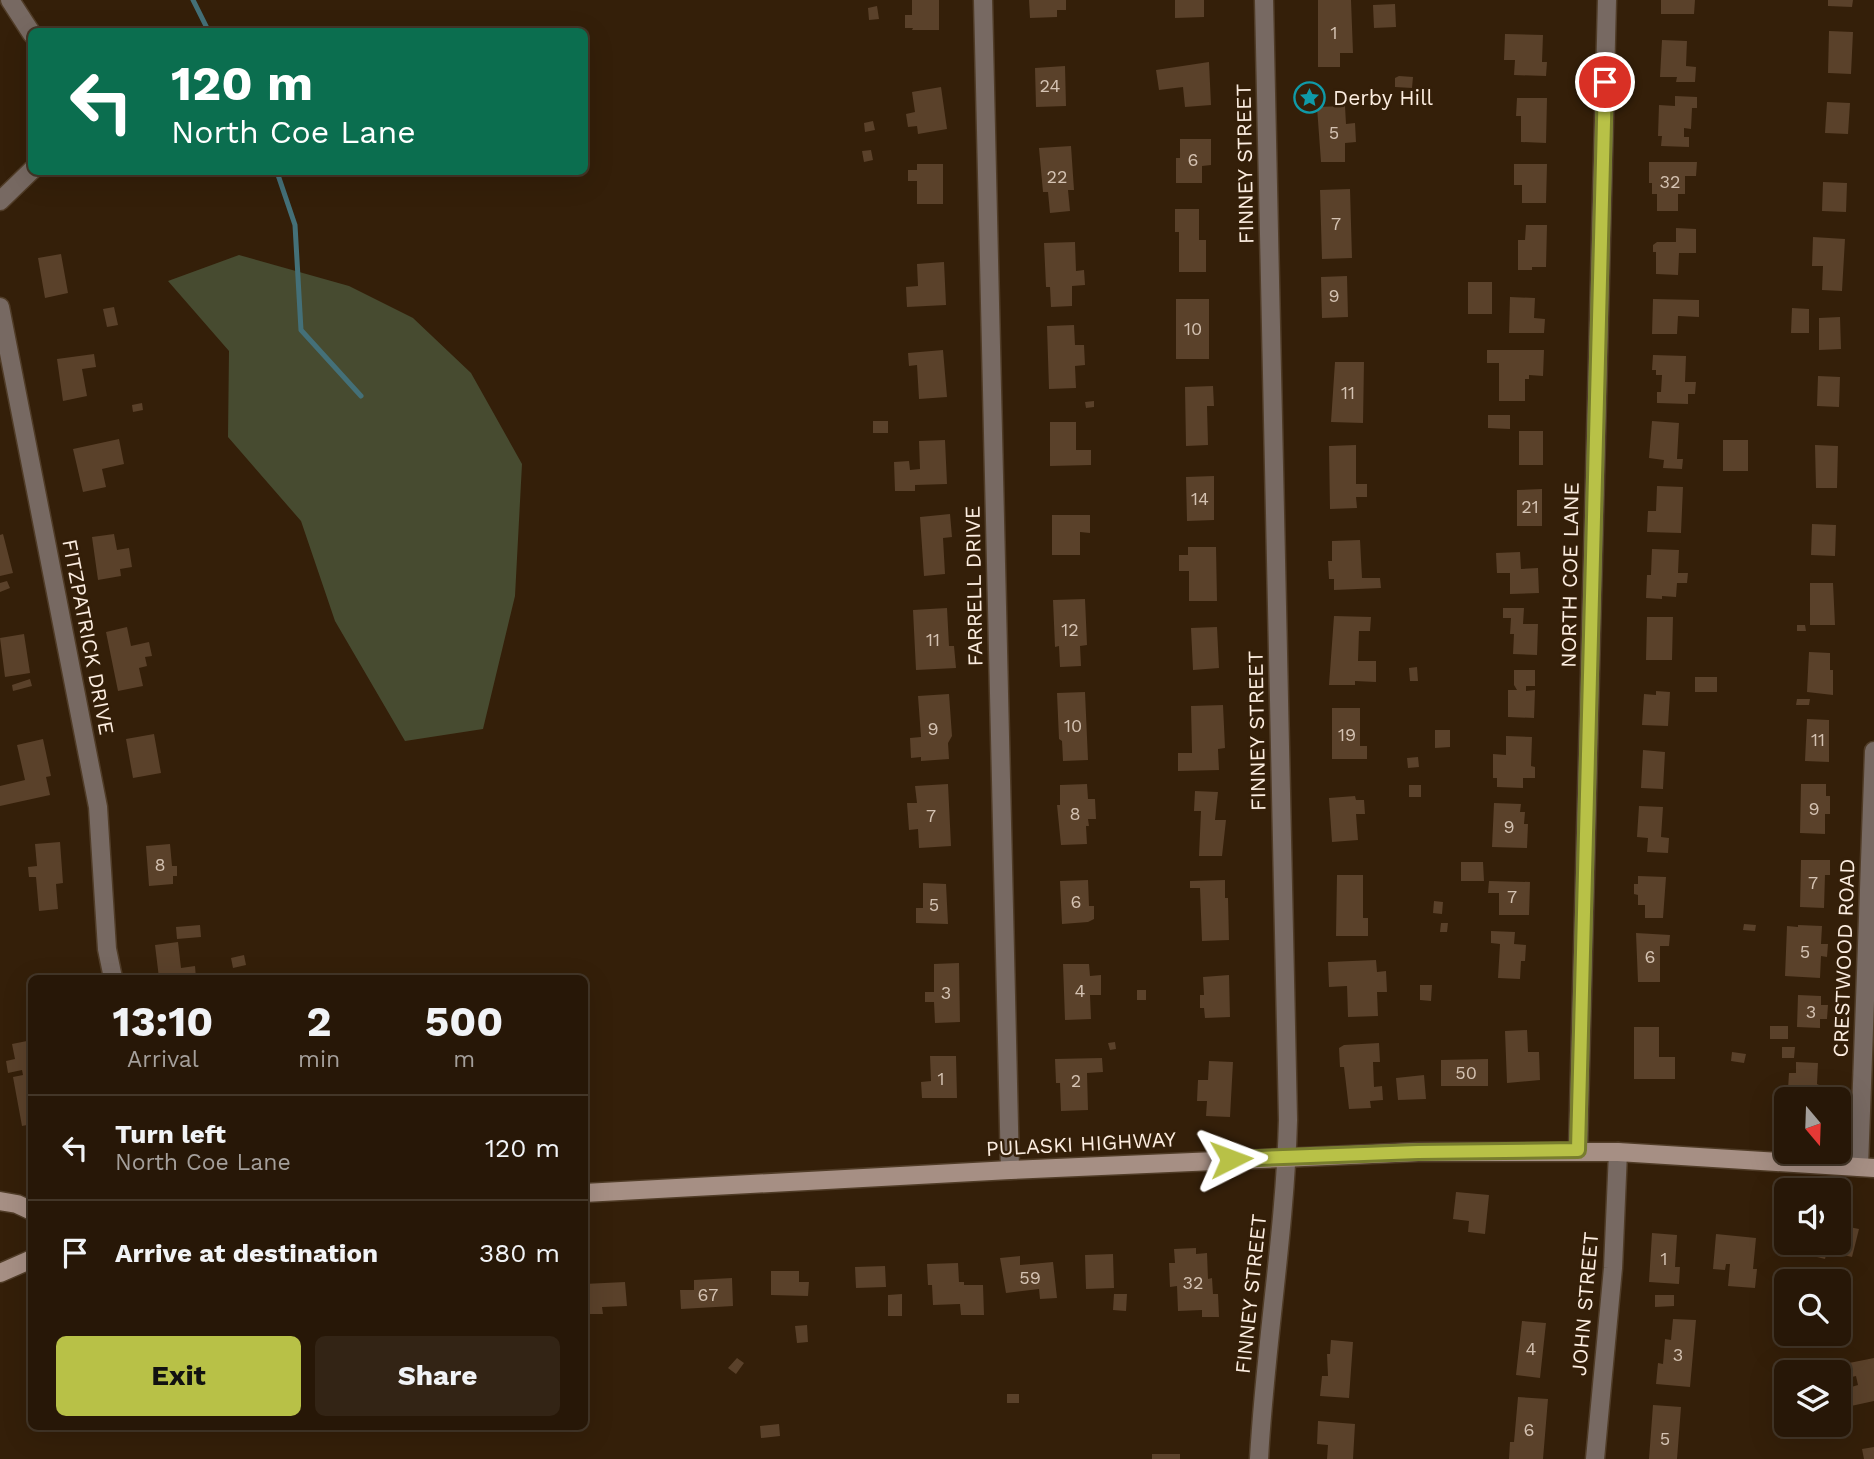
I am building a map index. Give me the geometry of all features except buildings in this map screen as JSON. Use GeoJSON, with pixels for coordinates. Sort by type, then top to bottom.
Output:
{"type":"FeatureCollection","features":[{"type":"Feature","properties":{"kind":"main road","name":"PULASKI HIGHWAY"},"geometry":{"type":"LineString","coordinates":[[588,1193],[1418,1152],[1578,1150],[1866,1167]]}},
{"type":"Feature","properties":{"kind":"main road"},"geometry":{"type":"LineString","coordinates":[[0,1201],[28,1209]]}},
{"type":"Feature","properties":{"kind":"main road"},"geometry":{"type":"LineString","coordinates":[[0,1273],[28,1260]]}},
{"type":"Feature","properties":{"kind":"street"},"geometry":{"type":"LineString","coordinates":[[10,0],[28,28]]}},
{"type":"Feature","properties":{"kind":"street","name":"FARRELL DRIVE"},"geometry":{"type":"LineString","coordinates":[[983,0],[1010,1170]]}},
{"type":"Feature","properties":{"kind":"street","name":"FINNEY STREET"},"geometry":{"type":"LineString","coordinates":[[1259,1459],[1287,1157],[1264,0]]}},
{"type":"Feature","properties":{"kind":"street","name":"NORTH COE LANE"},"geometry":{"type":"LineString","coordinates":[[1578,1150],[1607,0]]}},
{"type":"Feature","properties":{"kind":"street"},"geometry":{"type":"LineString","coordinates":[[0,201],[28,174]]}},
{"type":"Feature","properties":{"kind":"street","name":"FITZPATRICK DRIVE"},"geometry":{"type":"LineString","coordinates":[[0,307],[98,807],[107,949],[112,975]]}},
{"type":"Feature","properties":{"kind":"street","name":"CRESTWOOD ROAD"},"geometry":{"type":"LineString","coordinates":[[1866,1167],[1874,751]]}},
{"type":"Feature","properties":{"kind":"street","name":"JOHN STREET"},"geometry":{"type":"LineString","coordinates":[[1595,1459],[1613,1268],[1618,1152]]}},
{"type":"Feature","properties":{"kind":"green space"},"geometry":{"type":"Polygon","coordinates":[[[239,255],[349,286],[413,318],[471,373],[522,464],[515,596],[483,729],[405,741],[335,621],[301,521],[228,437],[229,351],[168,281],[239,255]]]}},
{"type":"Feature","properties":{"kind":"waterway"},"geometry":{"type":"LineString","coordinates":[[193,0],[207,28]]}},
{"type":"Feature","properties":{"kind":"waterway"},"geometry":{"type":"LineString","coordinates":[[278,175],[295,225],[301,330],[361,396]]}},
{"type":"Feature","properties":{"kind":"place","name":"Derby Hill"},"geometry":{"type":"Point","coordinates":[1310,98]}},
{"type":"Feature","properties":{"kind":"route"},"geometry":{"type":"LineString","coordinates":[[1231,1159],[1418,1152],[1578,1150],[1605,82]]}}]}
